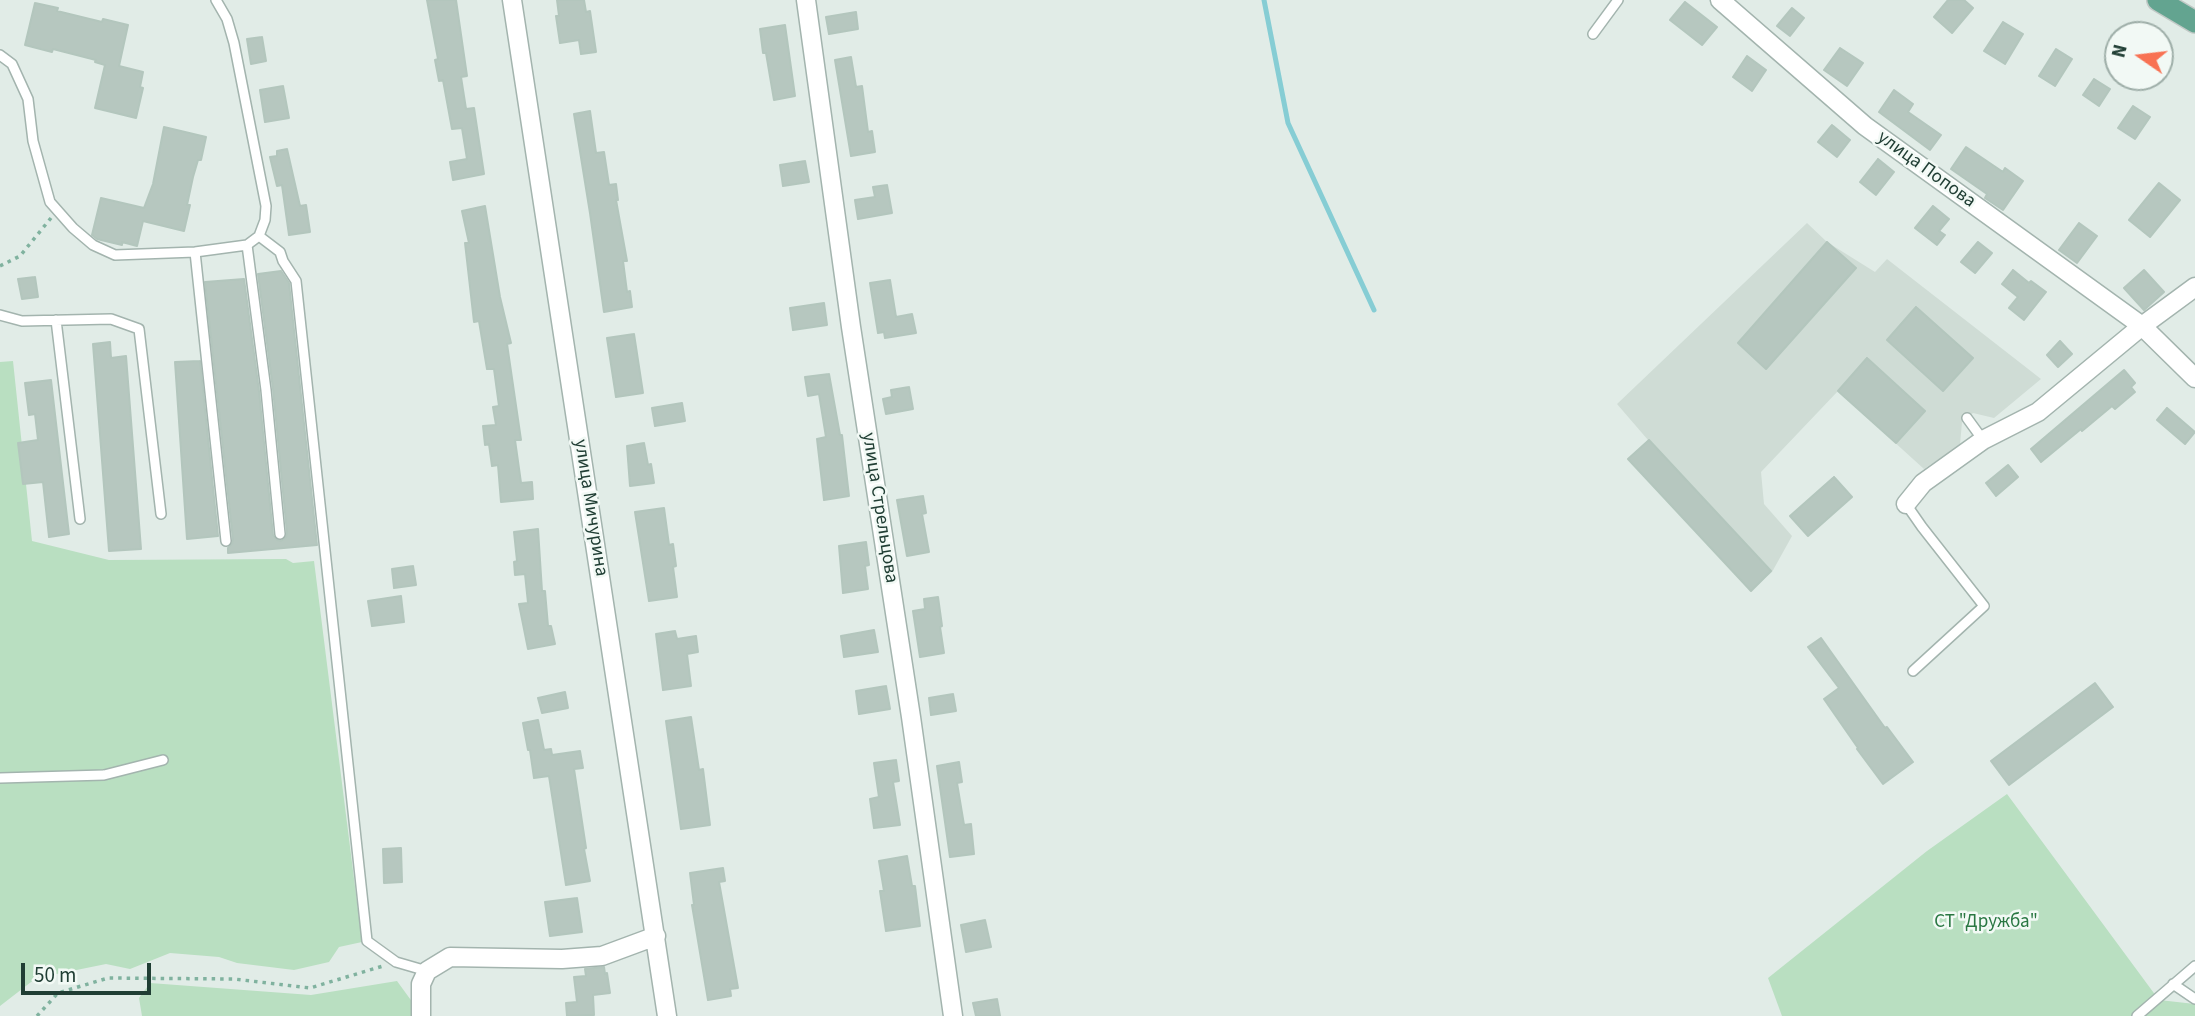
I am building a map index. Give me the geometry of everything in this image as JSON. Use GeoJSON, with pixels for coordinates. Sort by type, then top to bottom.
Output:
{"type":"FeatureCollection","features":[{"type":"Feature","properties":{"kind":"main road"},"geometry":{"type":"LineString","coordinates":[[2158,0],[2195,22]]}},
{"type":"Feature","properties":{"kind":"street","name":"улица Мичурина"},"geometry":{"type":"LineString","coordinates":[[512,0],[667,1016]]}},
{"type":"Feature","properties":{"kind":"street","name":"улица Стрельцова"},"geometry":{"type":"LineString","coordinates":[[806,0],[850,327],[911,717],[953,1016]]}},
{"type":"Feature","properties":{"kind":"street","name":"улица Попова"},"geometry":{"type":"LineString","coordinates":[[1720,0],[1865,126],[2142,326],[2195,378]]}},
{"type":"Feature","properties":{"kind":"street"},"geometry":{"type":"LineString","coordinates":[[1906,504],[1923,483],[1983,440],[2038,412],[2142,326],[2195,287]]}},
{"type":"Feature","properties":{"kind":"street"},"geometry":{"type":"LineString","coordinates":[[421,1016],[421,984],[427,971],[450,957],[562,959],[602,956],[656,936]]}},
{"type":"Feature","properties":{"kind":"lane"},"geometry":{"type":"LineString","coordinates":[[0,55],[12,64],[28,99],[33,141],[50,202],[93,245],[115,255],[195,252],[247,245],[258,236],[265,220],[266,206],[234,43],[227,19],[216,0]]}},
{"type":"Feature","properties":{"kind":"lane"},"geometry":{"type":"LineString","coordinates":[[1593,34],[1618,0]]}},
{"type":"Feature","properties":{"kind":"lane"},"geometry":{"type":"LineString","coordinates":[[258,236],[280,252],[296,281],[367,941],[396,962],[427,971]]}},
{"type":"Feature","properties":{"kind":"lane"},"geometry":{"type":"LineString","coordinates":[[247,245],[266,390],[279,534]]}},
{"type":"Feature","properties":{"kind":"lane"},"geometry":{"type":"LineString","coordinates":[[195,252],[226,541]]}},
{"type":"Feature","properties":{"kind":"lane"},"geometry":{"type":"LineString","coordinates":[[0,315],[22,321],[111,319],[139,329],[161,514]]}},
{"type":"Feature","properties":{"kind":"lane"},"geometry":{"type":"LineString","coordinates":[[56,320],[80,519]]}},
{"type":"Feature","properties":{"kind":"lane"},"geometry":{"type":"LineString","coordinates":[[1967,418],[1983,440]]}},
{"type":"Feature","properties":{"kind":"lane"},"geometry":{"type":"LineString","coordinates":[[1906,504],[1984,606],[1913,671]]}},
{"type":"Feature","properties":{"kind":"lane"},"geometry":{"type":"LineString","coordinates":[[0,778],[104,775],[163,760]]}},
{"type":"Feature","properties":{"kind":"lane"},"geometry":{"type":"LineString","coordinates":[[2137,1016],[2195,966]]}},
{"type":"Feature","properties":{"kind":"lane"},"geometry":{"type":"LineString","coordinates":[[2170,986],[2195,999]]}},
{"type":"Feature","properties":{"kind":"path"},"geometry":{"type":"LineString","coordinates":[[0,266],[20,256],[57,210]]}},
{"type":"Feature","properties":{"kind":"path"},"geometry":{"type":"LineString","coordinates":[[37,1016],[58,993],[108,978],[234,979],[310,988],[396,962]]}},
{"type":"Feature","properties":{"kind":"shaded area"},"geometry":{"type":"Polygon","coordinates":[[[1807,223],[1827,242],[1875,272],[1887,259],[2041,379],[1994,418],[1973,413],[1962,422],[1960,445],[1924,469],[1838,391],[1761,472],[1764,504],[1792,536],[1772,572],[1751,591],[1628,459],[1648,440],[1617,404],[1807,223]]]}},
{"type":"Feature","properties":{"kind":"green space"},"geometry":{"type":"Polygon","coordinates":[[[13,361],[32,541],[109,560],[286,559],[293,563],[314,561],[362,942],[339,947],[329,962],[294,970],[237,963],[219,957],[170,953],[130,969],[106,964],[47,976],[44,972],[0,1006],[0,362],[13,361]]]}},
{"type":"Feature","properties":{"kind":"green space","name":"СТ \"Дружба\""},"geometry":{"type":"Polygon","coordinates":[[[2007,794],[2159,1000],[2195,1004],[2195,1016],[1782,1016],[1768,978],[1927,851],[2007,794]]]}},
{"type":"Feature","properties":{"kind":"green space"},"geometry":{"type":"Polygon","coordinates":[[[397,981],[413,1003],[413,1016],[142,1016],[139,998],[150,983],[311,995],[397,981]]]}},
{"type":"Feature","properties":{"kind":"building"},"geometry":{"type":"Polygon","coordinates":[[[427,0],[456,0],[467,76],[461,77],[466,109],[474,108],[484,174],[453,180],[450,162],[467,159],[462,128],[452,129],[443,80],[439,81],[435,60],[438,59],[427,0]]]}},
{"type":"Feature","properties":{"kind":"building"},"geometry":{"type":"Polygon","coordinates":[[[557,0],[584,0],[586,12],[590,11],[596,52],[581,54],[579,40],[560,43],[556,16],[559,16],[557,0]]]}},
{"type":"Feature","properties":{"kind":"building"},"geometry":{"type":"Polygon","coordinates":[[[1948,0],[1964,0],[1973,8],[1952,33],[1934,17],[1948,0]]]}},
{"type":"Feature","properties":{"kind":"building"},"geometry":{"type":"Polygon","coordinates":[[[1685,2],[1717,27],[1702,45],[1670,20],[1685,2]]]}},
{"type":"Feature","properties":{"kind":"building"},"geometry":{"type":"Polygon","coordinates":[[[35,3],[102,22],[103,19],[128,25],[119,66],[143,72],[140,87],[143,88],[136,118],[95,108],[105,65],[95,62],[96,60],[53,49],[52,52],[25,45],[35,3]]]}},
{"type":"Feature","properties":{"kind":"building"},"geometry":{"type":"Polygon","coordinates":[[[1792,8],[1804,18],[1790,36],[1777,26],[1792,8]]]}},
{"type":"Feature","properties":{"kind":"building"},"geometry":{"type":"Polygon","coordinates":[[[856,12],[858,29],[829,34],[826,17],[856,12]]]}},
{"type":"Feature","properties":{"kind":"building"},"geometry":{"type":"Polygon","coordinates":[[[2003,22],[2023,34],[2005,64],[1984,51],[2003,22]]]}},
{"type":"Feature","properties":{"kind":"building"},"geometry":{"type":"Polygon","coordinates":[[[785,25],[795,96],[774,100],[760,29],[785,25]]]}},
{"type":"Feature","properties":{"kind":"building"},"geometry":{"type":"Polygon","coordinates":[[[262,37],[266,61],[251,64],[247,39],[262,37]]]}},
{"type":"Feature","properties":{"kind":"building"},"geometry":{"type":"Polygon","coordinates":[[[1840,48],[1863,63],[1847,86],[1824,70],[1840,48]]]}},
{"type":"Feature","properties":{"kind":"building"},"geometry":{"type":"Polygon","coordinates":[[[2056,49],[2072,59],[2055,86],[2039,76],[2056,49]]]}},
{"type":"Feature","properties":{"kind":"building"},"geometry":{"type":"Polygon","coordinates":[[[1747,56],[1766,70],[1752,91],[1733,77],[1747,56]]]}},
{"type":"Feature","properties":{"kind":"building"},"geometry":{"type":"Polygon","coordinates":[[[851,57],[856,87],[862,86],[868,132],[872,131],[875,152],[851,156],[835,60],[851,57]]]}},
{"type":"Feature","properties":{"kind":"building"},"geometry":{"type":"Polygon","coordinates":[[[2094,79],[2104,85],[2104,91],[2109,91],[2099,106],[2083,95],[2094,79]]]}},
{"type":"Feature","properties":{"kind":"building"},"geometry":{"type":"Polygon","coordinates":[[[283,86],[289,118],[265,122],[260,90],[283,86]]]}},
{"type":"Feature","properties":{"kind":"building"},"geometry":{"type":"Polygon","coordinates":[[[1894,90],[1913,104],[1908,112],[1941,135],[1930,150],[1879,112],[1894,90]]]}},
{"type":"Feature","properties":{"kind":"building"},"geometry":{"type":"Polygon","coordinates":[[[2133,106],[2150,117],[2135,139],[2118,128],[2133,106]]]}},
{"type":"Feature","properties":{"kind":"building"},"geometry":{"type":"Polygon","coordinates":[[[590,111],[596,153],[604,152],[609,185],[616,184],[616,200],[627,261],[623,261],[627,292],[630,291],[632,307],[604,312],[574,114],[590,111]]]}},
{"type":"Feature","properties":{"kind":"building"},"geometry":{"type":"Polygon","coordinates":[[[1832,125],[1850,140],[1837,157],[1818,142],[1832,125]]]}},
{"type":"Feature","properties":{"kind":"building"},"geometry":{"type":"Polygon","coordinates":[[[164,127],[206,137],[201,160],[198,160],[193,177],[184,231],[143,221],[137,246],[97,239],[92,235],[101,198],[144,208],[153,184],[164,127]]]}},
{"type":"Feature","properties":{"kind":"building"},"geometry":{"type":"Polygon","coordinates":[[[1966,147],[2003,172],[2005,168],[2023,181],[2003,210],[1985,198],[1987,194],[1951,169],[1966,147]]]}},
{"type":"Feature","properties":{"kind":"building"},"geometry":{"type":"Polygon","coordinates":[[[287,149],[300,206],[306,205],[310,232],[289,235],[282,185],[277,186],[270,157],[277,156],[277,151],[287,149]]]}},
{"type":"Feature","properties":{"kind":"building"},"geometry":{"type":"Polygon","coordinates":[[[1878,159],[1894,172],[1876,195],[1860,182],[1878,159]]]}},
{"type":"Feature","properties":{"kind":"building"},"geometry":{"type":"Polygon","coordinates":[[[805,161],[809,182],[783,186],[780,165],[805,161]]]}},
{"type":"Feature","properties":{"kind":"building"},"geometry":{"type":"Polygon","coordinates":[[[2159,183],[2180,200],[2150,237],[2129,220],[2159,183]]]}},
{"type":"Feature","properties":{"kind":"building"},"geometry":{"type":"Polygon","coordinates":[[[887,185],[892,213],[858,219],[855,200],[875,197],[873,187],[887,185]]]}},
{"type":"Feature","properties":{"kind":"building"},"geometry":{"type":"Polygon","coordinates":[[[485,206],[500,297],[511,343],[507,344],[521,440],[515,440],[521,483],[532,482],[533,499],[501,502],[498,465],[492,466],[489,444],[485,445],[483,426],[496,425],[493,407],[499,406],[494,369],[487,369],[479,321],[474,322],[465,243],[469,243],[462,211],[485,206]]]}},
{"type":"Feature","properties":{"kind":"building"},"geometry":{"type":"Polygon","coordinates":[[[1933,206],[1949,219],[1939,231],[1945,235],[1937,245],[1915,228],[1933,206]]]}},
{"type":"Feature","properties":{"kind":"building"},"geometry":{"type":"Polygon","coordinates":[[[2079,223],[2097,236],[2077,263],[2059,250],[2079,223]]]}},
{"type":"Feature","properties":{"kind":"building"},"geometry":{"type":"Polygon","coordinates":[[[1827,242],[1856,268],[1766,369],[1738,343],[1827,242]]]}},
{"type":"Feature","properties":{"kind":"building"},"geometry":{"type":"Polygon","coordinates":[[[1978,242],[1992,253],[1975,273],[1961,262],[1978,242]]]}},
{"type":"Feature","properties":{"kind":"building"},"geometry":{"type":"Polygon","coordinates":[[[2013,270],[2046,292],[2024,320],[2009,308],[2018,297],[2002,284],[2013,270]]]}},
{"type":"Feature","properties":{"kind":"building"},"geometry":{"type":"Polygon","coordinates":[[[2144,270],[2164,292],[2144,310],[2124,288],[2144,270]]]}},
{"type":"Feature","properties":{"kind":"building"},"geometry":{"type":"Polygon","coordinates":[[[281,271],[289,283],[317,545],[228,553],[233,540],[205,282],[244,279],[259,391],[273,535],[281,541],[287,533],[273,389],[258,274],[281,271]]]}},
{"type":"Feature","properties":{"kind":"building"},"geometry":{"type":"Polygon","coordinates":[[[35,277],[38,297],[22,299],[18,279],[35,277]]]}},
{"type":"Feature","properties":{"kind":"building"},"geometry":{"type":"Polygon","coordinates":[[[890,280],[896,317],[912,314],[916,333],[885,338],[884,332],[878,333],[870,283],[890,280]]]}},
{"type":"Feature","properties":{"kind":"building"},"geometry":{"type":"Polygon","coordinates":[[[824,303],[827,325],[793,330],[790,308],[824,303]]]}},
{"type":"Feature","properties":{"kind":"building"},"geometry":{"type":"Polygon","coordinates":[[[1916,307],[1973,358],[1943,391],[1887,340],[1916,307]]]}},
{"type":"Feature","properties":{"kind":"building"},"geometry":{"type":"Polygon","coordinates":[[[634,334],[643,393],[616,397],[607,338],[634,334]]]}},
{"type":"Feature","properties":{"kind":"building"},"geometry":{"type":"Polygon","coordinates":[[[2060,341],[2072,354],[2058,367],[2047,355],[2060,341]]]}},
{"type":"Feature","properties":{"kind":"building"},"geometry":{"type":"Polygon","coordinates":[[[110,342],[111,358],[126,356],[141,549],[109,551],[93,344],[110,342]]]}},
{"type":"Feature","properties":{"kind":"building"},"geometry":{"type":"Polygon","coordinates":[[[1867,358],[1925,411],[1896,443],[1838,391],[1867,358]]]}},
{"type":"Feature","properties":{"kind":"building"},"geometry":{"type":"Polygon","coordinates":[[[200,361],[218,536],[187,539],[175,362],[200,361]]]}},
{"type":"Feature","properties":{"kind":"building"},"geometry":{"type":"Polygon","coordinates":[[[2124,370],[2135,383],[2131,387],[2135,392],[2115,409],[2112,406],[2082,431],[2081,429],[2041,462],[2031,449],[2124,370]]]}},
{"type":"Feature","properties":{"kind":"building"},"geometry":{"type":"Polygon","coordinates":[[[829,374],[842,435],[849,496],[824,500],[817,439],[826,437],[819,394],[808,396],[805,377],[829,374]]]}},
{"type":"Feature","properties":{"kind":"building"},"geometry":{"type":"Polygon","coordinates":[[[51,380],[69,534],[49,537],[43,482],[23,484],[18,443],[38,440],[35,414],[29,415],[25,383],[51,380]]]}},
{"type":"Feature","properties":{"kind":"building"},"geometry":{"type":"Polygon","coordinates":[[[909,387],[913,409],[886,414],[883,399],[892,397],[891,390],[909,387]]]}},
{"type":"Feature","properties":{"kind":"building"},"geometry":{"type":"Polygon","coordinates":[[[682,403],[685,421],[655,426],[652,408],[682,403]]]}},
{"type":"Feature","properties":{"kind":"building"},"geometry":{"type":"Polygon","coordinates":[[[2167,408],[2195,432],[2185,444],[2157,420],[2167,408]]]}},
{"type":"Feature","properties":{"kind":"building"},"geometry":{"type":"Polygon","coordinates":[[[1649,440],[1771,571],[1751,591],[1628,459],[1649,440]]]}},
{"type":"Feature","properties":{"kind":"building"},"geometry":{"type":"Polygon","coordinates":[[[644,443],[654,483],[630,486],[627,446],[644,443]]]}},
{"type":"Feature","properties":{"kind":"building"},"geometry":{"type":"Polygon","coordinates":[[[2008,465],[2018,477],[1996,496],[1986,483],[2008,465]]]}},
{"type":"Feature","properties":{"kind":"building"},"geometry":{"type":"Polygon","coordinates":[[[1834,477],[1852,497],[1808,536],[1790,516],[1834,477]]]}},
{"type":"Feature","properties":{"kind":"building"},"geometry":{"type":"Polygon","coordinates":[[[923,496],[926,513],[922,514],[929,552],[907,556],[897,500],[923,496]]]}},
{"type":"Feature","properties":{"kind":"building"},"geometry":{"type":"Polygon","coordinates":[[[664,508],[669,545],[673,544],[677,597],[649,601],[635,512],[664,508]]]}},
{"type":"Feature","properties":{"kind":"building"},"geometry":{"type":"Polygon","coordinates":[[[538,529],[542,591],[545,591],[548,626],[551,626],[555,644],[528,649],[519,604],[528,603],[525,574],[515,575],[514,562],[517,561],[514,532],[538,529]]]}},
{"type":"Feature","properties":{"kind":"building"},"geometry":{"type":"Polygon","coordinates":[[[866,542],[868,589],[843,593],[839,546],[866,542]]]}},
{"type":"Feature","properties":{"kind":"building"},"geometry":{"type":"Polygon","coordinates":[[[413,566],[416,585],[394,588],[392,569],[413,566]]]}},
{"type":"Feature","properties":{"kind":"building"},"geometry":{"type":"Polygon","coordinates":[[[401,596],[404,622],[372,626],[368,601],[401,596]]]}},
{"type":"Feature","properties":{"kind":"building"},"geometry":{"type":"Polygon","coordinates":[[[938,597],[944,653],[920,657],[913,611],[925,609],[924,599],[938,597]]]}},
{"type":"Feature","properties":{"kind":"building"},"geometry":{"type":"Polygon","coordinates":[[[874,630],[878,652],[844,657],[841,636],[874,630]]]}},
{"type":"Feature","properties":{"kind":"building"},"geometry":{"type":"Polygon","coordinates":[[[675,631],[677,639],[696,636],[698,652],[687,654],[691,686],[663,690],[656,634],[675,631]]]}},
{"type":"Feature","properties":{"kind":"building"},"geometry":{"type":"Polygon","coordinates":[[[1821,638],[1885,728],[1887,727],[1913,762],[1883,784],[1824,699],[1839,688],[1808,647],[1821,638]]]}},
{"type":"Feature","properties":{"kind":"building"},"geometry":{"type":"Polygon","coordinates":[[[2095,683],[2113,707],[2009,785],[1991,761],[2095,683]]]}},
{"type":"Feature","properties":{"kind":"building"},"geometry":{"type":"Polygon","coordinates":[[[886,686],[890,709],[859,714],[856,691],[886,686]]]}},
{"type":"Feature","properties":{"kind":"building"},"geometry":{"type":"Polygon","coordinates":[[[565,692],[568,708],[542,713],[538,698],[565,692]]]}},
{"type":"Feature","properties":{"kind":"building"},"geometry":{"type":"Polygon","coordinates":[[[953,694],[956,711],[931,715],[929,698],[953,694]]]}},
{"type":"Feature","properties":{"kind":"building"},"geometry":{"type":"Polygon","coordinates":[[[691,717],[699,770],[703,769],[710,825],[681,829],[666,721],[691,717]]]}},
{"type":"Feature","properties":{"kind":"building"},"geometry":{"type":"Polygon","coordinates":[[[538,720],[544,750],[551,749],[552,755],[580,751],[583,768],[574,769],[590,881],[566,885],[549,776],[534,778],[523,723],[538,720]]]}},
{"type":"Feature","properties":{"kind":"building"},"geometry":{"type":"Polygon","coordinates":[[[896,760],[899,781],[893,782],[900,825],[874,828],[870,799],[879,797],[874,763],[896,760]]]}},
{"type":"Feature","properties":{"kind":"building"},"geometry":{"type":"Polygon","coordinates":[[[959,762],[962,782],[957,783],[964,825],[971,824],[974,854],[950,857],[937,766],[959,762]]]}},
{"type":"Feature","properties":{"kind":"building"},"geometry":{"type":"Polygon","coordinates":[[[401,848],[402,882],[384,883],[383,849],[401,848]]]}},
{"type":"Feature","properties":{"kind":"building"},"geometry":{"type":"Polygon","coordinates":[[[907,856],[912,886],[915,886],[920,926],[886,931],[879,861],[907,856]]]}},
{"type":"Feature","properties":{"kind":"building"},"geometry":{"type":"Polygon","coordinates":[[[723,868],[725,881],[719,882],[738,988],[730,989],[731,996],[708,1000],[692,905],[690,873],[723,868]]]}},
{"type":"Feature","properties":{"kind":"building"},"geometry":{"type":"Polygon","coordinates":[[[577,898],[582,932],[550,936],[545,902],[577,898]]]}},
{"type":"Feature","properties":{"kind":"building"},"geometry":{"type":"Polygon","coordinates":[[[985,920],[991,947],[966,952],[961,925],[985,920]]]}},
{"type":"Feature","properties":{"kind":"building"},"geometry":{"type":"Polygon","coordinates":[[[604,967],[610,993],[593,995],[594,1015],[567,1016],[566,1003],[577,1002],[574,977],[586,976],[585,969],[604,967]]]}},
{"type":"Feature","properties":{"kind":"building"},"geometry":{"type":"Polygon","coordinates":[[[997,999],[1000,1016],[976,1016],[973,1003],[997,999]]]}},
{"type":"Feature","properties":{"kind":"waterway"},"geometry":{"type":"LineString","coordinates":[[1264,0],[1288,123],[1374,310]]}}]}
